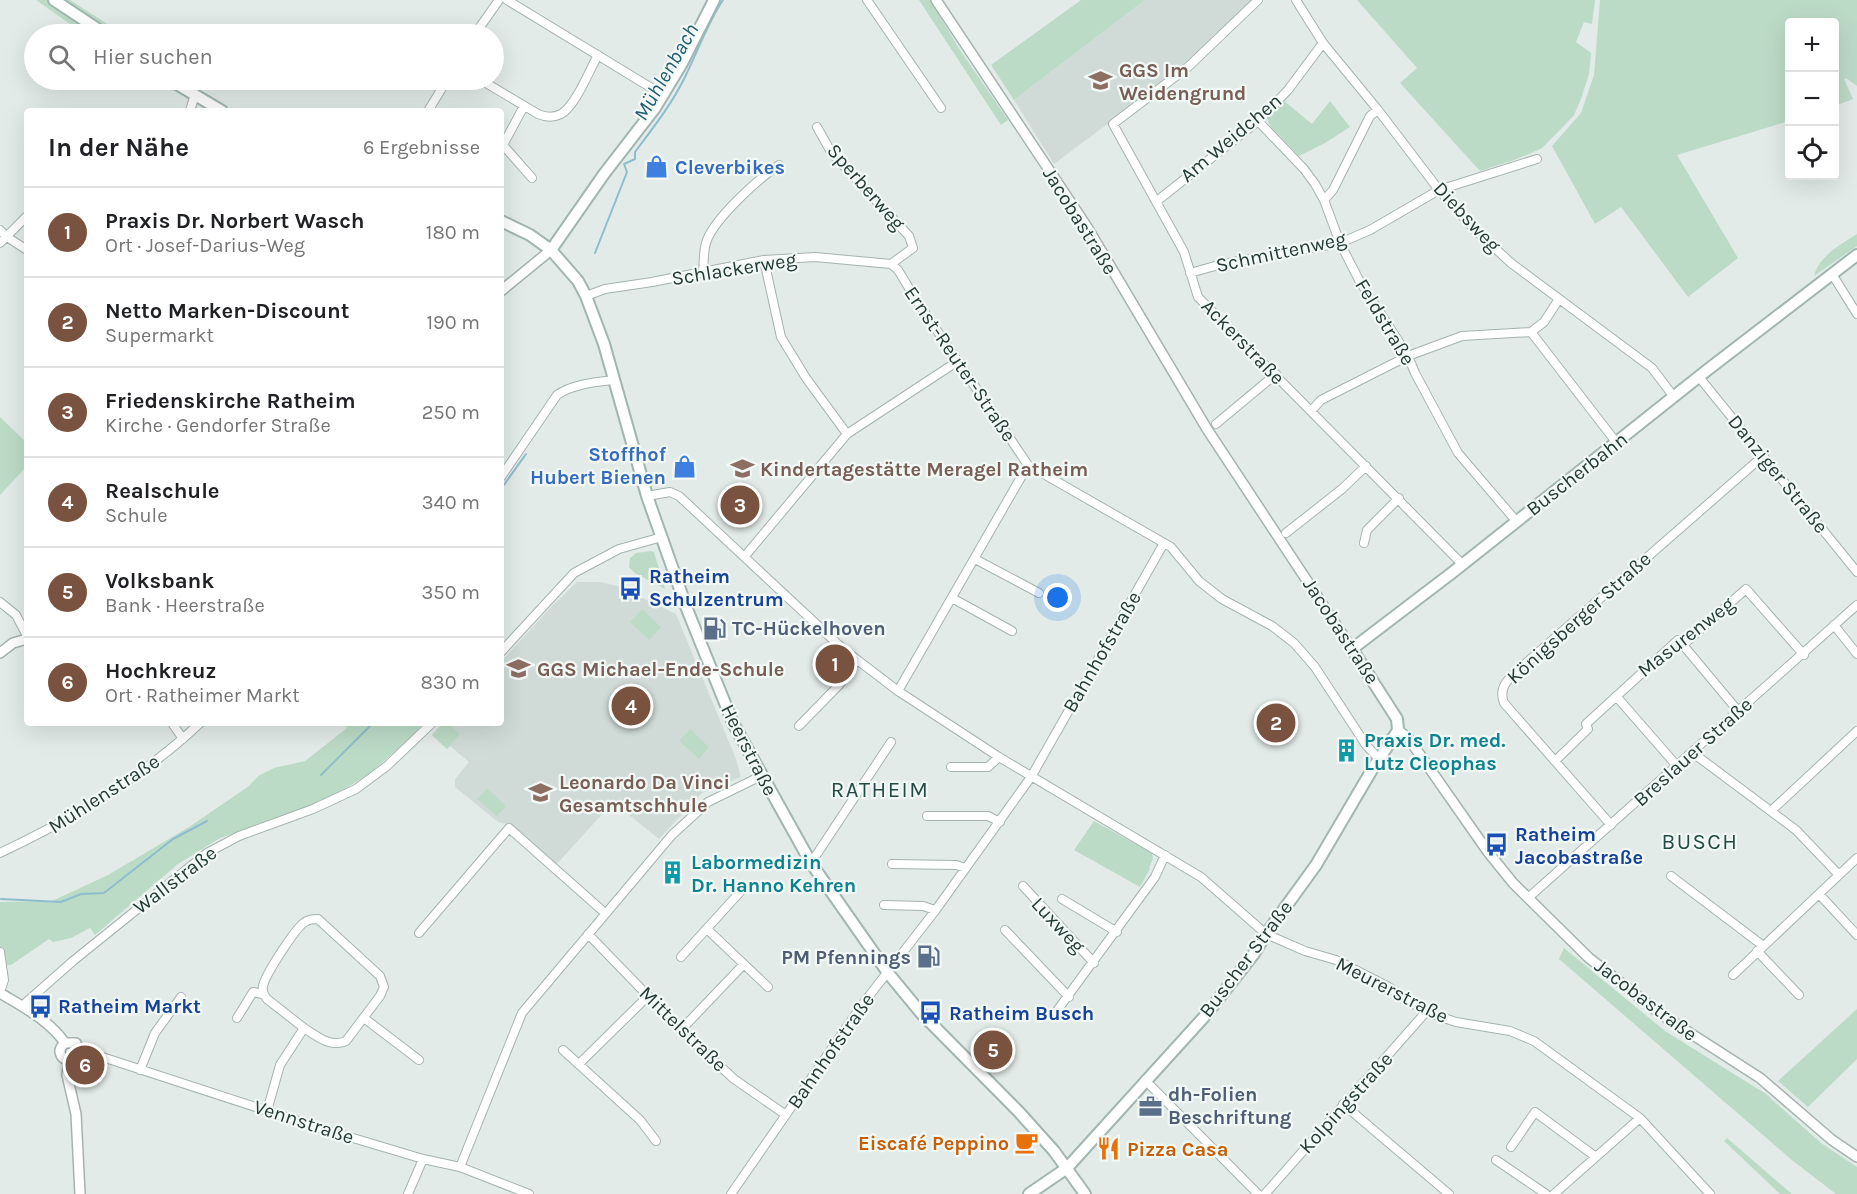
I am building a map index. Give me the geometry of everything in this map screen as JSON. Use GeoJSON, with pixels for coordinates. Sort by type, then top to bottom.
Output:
{"type":"FeatureCollection","features":[{"type":"Feature","properties":{"kind":"main road"},"geometry":{"type":"LineString","coordinates":[[54,0],[90,24]]}},
{"type":"Feature","properties":{"kind":"main road"},"geometry":{"type":"LineString","coordinates":[[551,250],[663,95],[714,0]]}},
{"type":"Feature","properties":{"kind":"main road"},"geometry":{"type":"LineString","coordinates":[[188,90],[217,108]]}},
{"type":"Feature","properties":{"kind":"main road","name":"Heerstraße"},"geometry":{"type":"LineString","coordinates":[[504,222],[530,235],[551,250],[578,280],[586,296],[604,344],[647,496],[691,620],[733,723],[811,863],[888,973],[923,1015],[1019,1112],[1067,1168],[1085,1194]]}},
{"type":"Feature","properties":{"kind":"main road","name":"Buscherbahn"},"geometry":{"type":"LineString","coordinates":[[1352,649],[1463,565],[1616,442],[1857,255]]}},
{"type":"Feature","properties":{"kind":"main road","name":"Jacobastraße"},"geometry":{"type":"LineString","coordinates":[[1352,649],[1396,719],[1398,730]]}},
{"type":"Feature","properties":{"kind":"main road","name":"Buscher Straße"},"geometry":{"type":"LineString","coordinates":[[1029,1194],[1067,1168],[1204,1017],[1253,955],[1316,866],[1398,730]]}},
{"type":"Feature","properties":{"kind":"street"},"geometry":{"type":"LineString","coordinates":[[483,24],[499,0]]}},
{"type":"Feature","properties":{"kind":"street"},"geometry":{"type":"LineString","coordinates":[[507,0],[663,95]]}},
{"type":"Feature","properties":{"kind":"street"},"geometry":{"type":"LineString","coordinates":[[867,0],[940,108]]}},
{"type":"Feature","properties":{"kind":"street","name":"Jacobastraße"},"geometry":{"type":"LineString","coordinates":[[936,0],[1093,237],[1207,429],[1352,649]]}},
{"type":"Feature","properties":{"kind":"street","name":"Ackerstraße"},"geometry":{"type":"LineString","coordinates":[[1258,0],[1188,67],[1113,124],[1184,252],[1198,297],[1463,565]]}},
{"type":"Feature","properties":{"kind":"street","name":"Diebsweg"},"geometry":{"type":"LineString","coordinates":[[1296,0],[1323,43],[1439,190],[1473,228],[1511,263],[1652,368],[1674,397]]}},
{"type":"Feature","properties":{"kind":"street","name":"Am Weidchen"},"geometry":{"type":"LineString","coordinates":[[1157,201],[1258,121],[1288,90],[1323,43]]}},
{"type":"Feature","properties":{"kind":"street"},"geometry":{"type":"LineString","coordinates":[[498,90],[546,117],[561,114],[570,107],[598,55]]}},
{"type":"Feature","properties":{"kind":"street"},"geometry":{"type":"LineString","coordinates":[[430,108],[441,90]]}},
{"type":"Feature","properties":{"kind":"street"},"geometry":{"type":"LineString","coordinates":[[191,108],[195,94]]}},
{"type":"Feature","properties":{"kind":"street"},"geometry":{"type":"LineString","coordinates":[[504,143],[524,106]]}},
{"type":"Feature","properties":{"kind":"street"},"geometry":{"type":"LineString","coordinates":[[1324,200],[1333,190],[1370,116],[1378,110]]}},
{"type":"Feature","properties":{"kind":"street","name":"Feldstraße"},"geometry":{"type":"LineString","coordinates":[[1258,121],[1304,169],[1324,200],[1340,243],[1359,280],[1408,356],[1458,453],[1516,522]]}},
{"type":"Feature","properties":{"kind":"street","name":"Sperberweg"},"geometry":{"type":"LineString","coordinates":[[817,127],[831,152],[909,237],[913,248],[891,264]]}},
{"type":"Feature","properties":{"kind":"street"},"geometry":{"type":"LineString","coordinates":[[504,146],[532,178]]}},
{"type":"Feature","properties":{"kind":"street","name":"Schmittenweg"},"geometry":{"type":"LineString","coordinates":[[1190,273],[1222,264],[1340,243],[1370,230],[1439,190],[1537,159]]}},
{"type":"Feature","properties":{"kind":"street"},"geometry":{"type":"LineString","coordinates":[[703,273],[707,240],[718,222],[760,177],[779,165]]}},
{"type":"Feature","properties":{"kind":"street"},"geometry":{"type":"LineString","coordinates":[[3,240],[24,219]]}},
{"type":"Feature","properties":{"kind":"street"},"geometry":{"type":"LineString","coordinates":[[0,231],[3,240],[24,249]]}},
{"type":"Feature","properties":{"kind":"street"},"geometry":{"type":"LineString","coordinates":[[504,289],[551,250]]}},
{"type":"Feature","properties":{"kind":"street","name":"Schlackerweg"},"geometry":{"type":"LineString","coordinates":[[586,296],[605,289],[703,273],[764,260],[815,257],[891,264]]}},
{"type":"Feature","properties":{"kind":"street"},"geometry":{"type":"LineString","coordinates":[[764,260],[781,337],[806,378],[847,434]]}},
{"type":"Feature","properties":{"kind":"street","name":"Ernst-Reuter-Straße"},"geometry":{"type":"LineString","coordinates":[[891,264],[898,270],[1028,465],[1171,547],[1199,580],[1222,599],[1272,626],[1300,648],[1366,745],[1379,759]]}},
{"type":"Feature","properties":{"kind":"street"},"geometry":{"type":"LineString","coordinates":[[1832,274],[1857,314]]}},
{"type":"Feature","properties":{"kind":"street"},"geometry":{"type":"LineString","coordinates":[[1311,411],[1321,400],[1408,356],[1462,336],[1531,332],[1544,322],[1559,299]]}},
{"type":"Feature","properties":{"kind":"street"},"geometry":{"type":"LineString","coordinates":[[1531,332],[1616,442]]}},
{"type":"Feature","properties":{"kind":"street"},"geometry":{"type":"LineString","coordinates":[[745,556],[847,434],[958,361]]}},
{"type":"Feature","properties":{"kind":"street"},"geometry":{"type":"LineString","coordinates":[[1216,424],[1276,374]]}},
{"type":"Feature","properties":{"kind":"street","name":"Danziger Straße"},"geometry":{"type":"LineString","coordinates":[[1699,377],[1857,572]]}},
{"type":"Feature","properties":{"kind":"street"},"geometry":{"type":"LineString","coordinates":[[504,473],[557,395],[580,385],[614,380]]}},
{"type":"Feature","properties":{"kind":"street","name":"Königsberger Straße"},"geometry":{"type":"LineString","coordinates":[[1611,825],[1504,703],[1501,690],[1504,684],[1763,456]]}},
{"type":"Feature","properties":{"kind":"street"},"geometry":{"type":"LineString","coordinates":[[898,691],[1028,465]]}},
{"type":"Feature","properties":{"kind":"street"},"geometry":{"type":"LineString","coordinates":[[1286,533],[1342,489],[1366,466]]}},
{"type":"Feature","properties":{"kind":"street","name":"Meurerstraße"},"geometry":{"type":"LineString","coordinates":[[647,496],[670,492],[678,496],[843,649],[898,691],[1031,777],[1201,877],[1266,934],[1305,951],[1336,960],[1387,986],[1426,1012],[1456,1022],[1510,1031],[1534,1041],[1640,1118],[1710,1194]]}},
{"type":"Feature","properties":{"kind":"street"},"geometry":{"type":"LineString","coordinates":[[1364,543],[1367,530],[1399,498]]}},
{"type":"Feature","properties":{"kind":"street"},"geometry":{"type":"LineString","coordinates":[[504,649],[574,573],[619,549],[662,537]]}},
{"type":"Feature","properties":{"kind":"street","name":"Bahnhofstraße"},"geometry":{"type":"LineString","coordinates":[[730,1194],[862,1005],[935,910],[1031,777],[1164,543]]}},
{"type":"Feature","properties":{"kind":"street"},"geometry":{"type":"LineString","coordinates":[[975,559],[1040,593]]}},
{"type":"Feature","properties":{"kind":"street","name":"Masurenweg"},"geometry":{"type":"LineString","coordinates":[[1555,761],[1588,729],[1586,724],[1678,639],[1683,645],[1746,589],[1804,655]]}},
{"type":"Feature","properties":{"kind":"street"},"geometry":{"type":"LineString","coordinates":[[952,598],[1012,631]]}},
{"type":"Feature","properties":{"kind":"street"},"geometry":{"type":"LineString","coordinates":[[0,602],[16,615],[24,632]]}},
{"type":"Feature","properties":{"kind":"street","name":"Breslauer Straße"},"geometry":{"type":"LineString","coordinates":[[1528,898],[1804,655],[1857,605]]}},
{"type":"Feature","properties":{"kind":"street"},"geometry":{"type":"LineString","coordinates":[[1834,625],[1857,654]]}},
{"type":"Feature","properties":{"kind":"street"},"geometry":{"type":"LineString","coordinates":[[0,653],[24,639]]}},
{"type":"Feature","properties":{"kind":"street"},"geometry":{"type":"LineString","coordinates":[[1683,645],[1739,711]]}},
{"type":"Feature","properties":{"kind":"street"},"geometry":{"type":"LineString","coordinates":[[799,726],[839,685],[858,660]]}},
{"type":"Feature","properties":{"kind":"street"},"geometry":{"type":"LineString","coordinates":[[1616,696],[1677,766]]}},
{"type":"Feature","properties":{"kind":"street"},"geometry":{"type":"LineString","coordinates":[[174,726],[183,739]]}},
{"type":"Feature","properties":{"kind":"street","name":"Mühlenstraße"},"geometry":{"type":"LineString","coordinates":[[0,853],[52,829],[134,777],[197,726]]}},
{"type":"Feature","properties":{"kind":"street","name":"Wallstraße"},"geometry":{"type":"LineString","coordinates":[[22,1006],[73,961],[207,853],[238,836],[313,809],[356,789],[387,766],[429,726]]}},
{"type":"Feature","properties":{"kind":"street","name":"Jacobastraße"},"geometry":{"type":"LineString","coordinates":[[1398,730],[1409,740],[1513,884],[1589,958],[1662,1015],[1760,1078],[1832,1140],[1857,1157]]}},
{"type":"Feature","properties":{"kind":"street"},"geometry":{"type":"LineString","coordinates":[[1771,811],[1857,731]]}},
{"type":"Feature","properties":{"kind":"street"},"geometry":{"type":"LineString","coordinates":[[811,863],[891,742]]}},
{"type":"Feature","properties":{"kind":"street"},"geometry":{"type":"LineString","coordinates":[[1693,753],[1796,830],[1839,875]]}},
{"type":"Feature","properties":{"kind":"street"},"geometry":{"type":"LineString","coordinates":[[951,767],[988,767],[999,757]]}},
{"type":"Feature","properties":{"kind":"street"},"geometry":{"type":"LineString","coordinates":[[460,1167],[522,1013],[605,913],[687,820],[708,802],[761,776]]}},
{"type":"Feature","properties":{"kind":"street"},"geometry":{"type":"LineString","coordinates":[[927,816],[988,816],[1000,822]]}},
{"type":"Feature","properties":{"kind":"street"},"geometry":{"type":"LineString","coordinates":[[419,933],[509,828],[605,913]]}},
{"type":"Feature","properties":{"kind":"street","name":"Luxweg"},"geometry":{"type":"LineString","coordinates":[[1056,1011],[1069,997],[1155,877],[1165,855]]}},
{"type":"Feature","properties":{"kind":"street"},"geometry":{"type":"LineString","coordinates":[[1732,975],[1857,858]]}},
{"type":"Feature","properties":{"kind":"street"},"geometry":{"type":"LineString","coordinates":[[892,864],[956,865],[966,868]]}},
{"type":"Feature","properties":{"kind":"street"},"geometry":{"type":"LineString","coordinates":[[1671,876],[1760,948],[1799,995]]}},
{"type":"Feature","properties":{"kind":"street","name":"Luxweg"},"geometry":{"type":"LineString","coordinates":[[1023,886],[1094,963]]}},
{"type":"Feature","properties":{"kind":"street"},"geometry":{"type":"LineString","coordinates":[[681,957],[708,930],[741,891]]}},
{"type":"Feature","properties":{"kind":"street"},"geometry":{"type":"LineString","coordinates":[[1819,894],[1857,935]]}},
{"type":"Feature","properties":{"kind":"street","name":"Luxweg"},"geometry":{"type":"LineString","coordinates":[[1062,898],[1116,932]]}},
{"type":"Feature","properties":{"kind":"street"},"geometry":{"type":"LineString","coordinates":[[884,905],[923,906],[935,910]]}},
{"type":"Feature","properties":{"kind":"street"},"geometry":{"type":"LineString","coordinates":[[237,1018],[254,992],[262,994],[304,1028],[329,1044],[340,1044],[346,1041],[364,1018],[384,987],[383,981],[318,919],[311,919],[302,922],[282,951],[267,976],[262,994]]}},
{"type":"Feature","properties":{"kind":"street"},"geometry":{"type":"LineString","coordinates":[[708,930],[768,987]]}},
{"type":"Feature","properties":{"kind":"street"},"geometry":{"type":"LineString","coordinates":[[1005,930],[1069,997]]}},
{"type":"Feature","properties":{"kind":"street","name":"Mittelstraße"},"geometry":{"type":"LineString","coordinates":[[588,934],[681,1030],[734,1079],[786,1114]]}},
{"type":"Feature","properties":{"kind":"street"},"geometry":{"type":"LineString","coordinates":[[0,952],[4,980],[0,992],[40,1017],[65,1042],[76,1043],[79,1053],[74,1060],[69,1061],[63,1058],[60,1053],[65,1042]]}},
{"type":"Feature","properties":{"kind":"street"},"geometry":{"type":"LineString","coordinates":[[681,1030],[744,965]]}},
{"type":"Feature","properties":{"kind":"street"},"geometry":{"type":"LineString","coordinates":[[579,1064],[648,996]]}},
{"type":"Feature","properties":{"kind":"street"},"geometry":{"type":"LineString","coordinates":[[140,1070],[155,1032],[181,997]]}},
{"type":"Feature","properties":{"kind":"street","name":"Kolpingstraße"},"geometry":{"type":"LineString","coordinates":[[1265,1194],[1426,1012]]}},
{"type":"Feature","properties":{"kind":"street"},"geometry":{"type":"LineString","coordinates":[[364,1018],[419,1060]]}},
{"type":"Feature","properties":{"kind":"street"},"geometry":{"type":"LineString","coordinates":[[267,1111],[280,1065],[304,1028]]}},
{"type":"Feature","properties":{"kind":"street"},"geometry":{"type":"LineString","coordinates":[[563,1050],[640,1120],[656,1141]]}},
{"type":"Feature","properties":{"kind":"street","name":"Vennstraße"},"geometry":{"type":"LineString","coordinates":[[79,1053],[90,1053],[267,1111],[423,1159],[460,1167],[529,1194]]}},
{"type":"Feature","properties":{"kind":"street"},"geometry":{"type":"LineString","coordinates":[[69,1061],[67,1075],[76,1114],[80,1194]]}},
{"type":"Feature","properties":{"kind":"street"},"geometry":{"type":"LineString","coordinates":[[1145,1080],[1258,1194]]}},
{"type":"Feature","properties":{"kind":"street"},"geometry":{"type":"LineString","coordinates":[[1343,1104],[1449,1194]]}},
{"type":"Feature","properties":{"kind":"street"},"geometry":{"type":"LineString","coordinates":[[1511,1147],[1535,1112],[1596,1157]]}},
{"type":"Feature","properties":{"kind":"street"},"geometry":{"type":"LineString","coordinates":[[1554,1194],[1640,1118]]}},
{"type":"Feature","properties":{"kind":"street"},"geometry":{"type":"LineString","coordinates":[[408,1194],[423,1159]]}},
{"type":"Feature","properties":{"kind":"street"},"geometry":{"type":"LineString","coordinates":[[1497,1160],[1546,1194]]}},
{"type":"Feature","properties":{"kind":"shaded area","name":"GGS Im Weidengrund"},"geometry":{"type":"Polygon","coordinates":[[[1145,0],[1254,0],[1189,63],[1054,164],[1014,100],[1145,0]]]}},
{"type":"Feature","properties":{"kind":"shaded area"},"geometry":{"type":"Polygon","coordinates":[[[577,582],[601,582],[617,586],[676,614],[736,759],[741,777],[702,793],[659,839],[613,802],[556,865],[506,824],[498,822],[455,787],[455,779],[469,762],[450,746],[447,749],[432,735],[440,726],[504,726],[504,659],[577,582]]]}},
{"type":"Feature","properties":{"kind":"green space"},"geometry":{"type":"Polygon","coordinates":[[[36,0],[48,0],[82,24],[70,24],[36,0]]]}},
{"type":"Feature","properties":{"kind":"green space"},"geometry":{"type":"Polygon","coordinates":[[[61,0],[70,0],[107,24],[98,24],[61,0]]]}},
{"type":"Feature","properties":{"kind":"green space"},"geometry":{"type":"Polygon","coordinates":[[[919,0],[930,0],[960,50],[1008,120],[1001,125],[919,0]]]}},
{"type":"Feature","properties":{"kind":"green space"},"geometry":{"type":"Polygon","coordinates":[[[1081,0],[1145,0],[1014,100],[991,65],[1081,0]]]}},
{"type":"Feature","properties":{"kind":"green space"},"geometry":{"type":"Polygon","coordinates":[[[1357,0],[1595,0],[1592,24],[1584,22],[1576,42],[1591,53],[1589,74],[1574,115],[1542,148],[1480,171],[1400,83],[1417,68],[1357,0]]]}},
{"type":"Feature","properties":{"kind":"green space"},"geometry":{"type":"Polygon","coordinates":[[[1600,0],[1857,0],[1857,86],[1846,78],[1844,79],[1853,99],[1839,104],[1839,18],[1785,18],[1785,122],[1677,155],[1738,258],[1688,297],[1621,207],[1595,224],[1552,146],[1581,113],[1594,75],[1600,0]]]}},
{"type":"Feature","properties":{"kind":"green space"},"geometry":{"type":"Polygon","coordinates":[[[1283,100],[1312,124],[1330,101],[1350,127],[1299,156],[1270,126],[1267,118],[1283,100]]]}},
{"type":"Feature","properties":{"kind":"green space"},"geometry":{"type":"Polygon","coordinates":[[[1857,234],[1857,246],[1814,276],[1825,257],[1857,234]]]}},
{"type":"Feature","properties":{"kind":"green space"},"geometry":{"type":"Polygon","coordinates":[[[0,417],[24,440],[24,469],[0,495],[0,417]]]}},
{"type":"Feature","properties":{"kind":"green space"},"geometry":{"type":"Polygon","coordinates":[[[654,552],[665,589],[635,573],[629,567],[630,558],[636,553],[654,552]]]}},
{"type":"Feature","properties":{"kind":"green space"},"geometry":{"type":"Polygon","coordinates":[[[642,609],[661,627],[649,640],[630,622],[642,609]]]}},
{"type":"Feature","properties":{"kind":"green space"},"geometry":{"type":"Polygon","coordinates":[[[345,726],[421,726],[415,734],[369,774],[338,793],[305,809],[220,838],[178,864],[95,935],[90,928],[71,938],[53,942],[49,939],[11,965],[0,966],[0,902],[52,901],[108,875],[189,827],[249,786],[258,776],[274,768],[305,761],[347,728],[345,726]]]}},
{"type":"Feature","properties":{"kind":"green space"},"geometry":{"type":"Polygon","coordinates":[[[440,726],[451,726],[460,734],[447,749],[432,735],[440,726]]]}},
{"type":"Feature","properties":{"kind":"green space"},"geometry":{"type":"Polygon","coordinates":[[[690,729],[709,747],[699,759],[679,741],[690,729]]]}},
{"type":"Feature","properties":{"kind":"green space"},"geometry":{"type":"Polygon","coordinates":[[[487,788],[506,806],[497,816],[477,799],[487,788]]]}},
{"type":"Feature","properties":{"kind":"green space"},"geometry":{"type":"Polygon","coordinates":[[[1094,821],[1152,853],[1150,869],[1140,887],[1074,850],[1094,821]]]}},
{"type":"Feature","properties":{"kind":"green space"},"geometry":{"type":"Polygon","coordinates":[[[1564,948],[1665,1031],[1766,1094],[1821,1143],[1857,1167],[1857,1194],[1836,1194],[1793,1161],[1559,959],[1564,948]]]}},
{"type":"Feature","properties":{"kind":"green space"},"geometry":{"type":"Polygon","coordinates":[[[1857,1009],[1857,1059],[1808,1107],[1778,1081],[1857,1009]]]}},
{"type":"Feature","properties":{"kind":"green space"},"geometry":{"type":"Polygon","coordinates":[[[1727,1138],[1792,1194],[1780,1194],[1724,1141],[1727,1138]]]}},
{"type":"Feature","properties":{"kind":"waterway","name":"Mühlenbach"},"geometry":{"type":"LineString","coordinates":[[595,253],[627,172],[624,164],[635,159],[635,152],[673,98],[723,0]]}},
{"type":"Feature","properties":{"kind":"waterway","name":"Mühlenbach"},"geometry":{"type":"LineString","coordinates":[[504,485],[526,454]]}},
{"type":"Feature","properties":{"kind":"waterway","name":"Mühlenbach"},"geometry":{"type":"LineString","coordinates":[[321,775],[370,726]]}},
{"type":"Feature","properties":{"kind":"waterway","name":"Mühlenbach"},"geometry":{"type":"LineString","coordinates":[[1,899],[61,902],[81,894],[104,893],[173,839],[207,821]]}},
{"type":"Feature","properties":{"kind":"place","name":"GGS Im Weidengrund"},"geometry":{"type":"Point","coordinates":[1101,81]}},
{"type":"Feature","properties":{"kind":"place","name":"Cleverbikes"},"geometry":{"type":"Point","coordinates":[657,167]}},
{"type":"Feature","properties":{"kind":"place","name":"Stoffhof Hubert Bienen"},"geometry":{"type":"Point","coordinates":[684,466]}},
{"type":"Feature","properties":{"kind":"place","name":"Kindertagestätte Meragel Ratheim"},"geometry":{"type":"Point","coordinates":[742,469]}},
{"type":"Feature","properties":{"kind":"place","name":"Friedenskirche Ratheim"},"geometry":{"type":"Point","coordinates":[740,505]}},
{"type":"Feature","properties":{"kind":"place","name":"Ratheim Schulzentrum"},"geometry":{"type":"Point","coordinates":[631,588]}},
{"type":"Feature","properties":{"kind":"place","name":"TC-Hückelhoven"},"geometry":{"type":"Point","coordinates":[714,628]}},
{"type":"Feature","properties":{"kind":"place","name":"Praxis Dr. Norbert Wasch"},"geometry":{"type":"Point","coordinates":[835,664]}},
{"type":"Feature","properties":{"kind":"place","name":"GGS Michael-Ende-Schule"},"geometry":{"type":"Point","coordinates":[519,669]}},
{"type":"Feature","properties":{"kind":"place","name":"Realschule"},"geometry":{"type":"Point","coordinates":[631,706]}},
{"type":"Feature","properties":{"kind":"place","name":"Netto Marken-Discount"},"geometry":{"type":"Point","coordinates":[1276,723]}},
{"type":"Feature","properties":{"kind":"place","name":"Praxis Dr. med. Lutz Cleophas"},"geometry":{"type":"Point","coordinates":[1346,751]}},
{"type":"Feature","properties":{"kind":"place","name":"Leonardo Da Vinci Gesamtschhule"},"geometry":{"type":"Point","coordinates":[541,793]}},
{"type":"Feature","properties":{"kind":"place","name":"Ratheim Jacobastraße"},"geometry":{"type":"Point","coordinates":[1497,845]}},
{"type":"Feature","properties":{"kind":"place","name":"Labormedizin Dr. Hanno Kehren"},"geometry":{"type":"Point","coordinates":[673,873]}},
{"type":"Feature","properties":{"kind":"place","name":"PM Pfennings"},"geometry":{"type":"Point","coordinates":[929,957]}},
{"type":"Feature","properties":{"kind":"place","name":"Ratheim Markt"},"geometry":{"type":"Point","coordinates":[40,1006]}},
{"type":"Feature","properties":{"kind":"place","name":"Ratheim Busch"},"geometry":{"type":"Point","coordinates":[931,1013]}},
{"type":"Feature","properties":{"kind":"place","name":"Volksbank"},"geometry":{"type":"Point","coordinates":[993,1050]}},
{"type":"Feature","properties":{"kind":"place","name":"Hochkreuz"},"geometry":{"type":"Point","coordinates":[85,1065]}},
{"type":"Feature","properties":{"kind":"place","name":"dh-Folien Beschriftung"},"geometry":{"type":"Point","coordinates":[1150,1106]}},
{"type":"Feature","properties":{"kind":"place","name":"Eiscafé Peppino"},"geometry":{"type":"Point","coordinates":[1027,1143]}},
{"type":"Feature","properties":{"kind":"place","name":"Pizza Casa"},"geometry":{"type":"Point","coordinates":[1109,1149]}},
{"type":"Feature","properties":{"kind":"district","name":"RATHEIM"},"geometry":{"type":"Point","coordinates":[880,790]}},
{"type":"Feature","properties":{"kind":"district","name":"BUSCH"},"geometry":{"type":"Point","coordinates":[1700,842]}}]}
